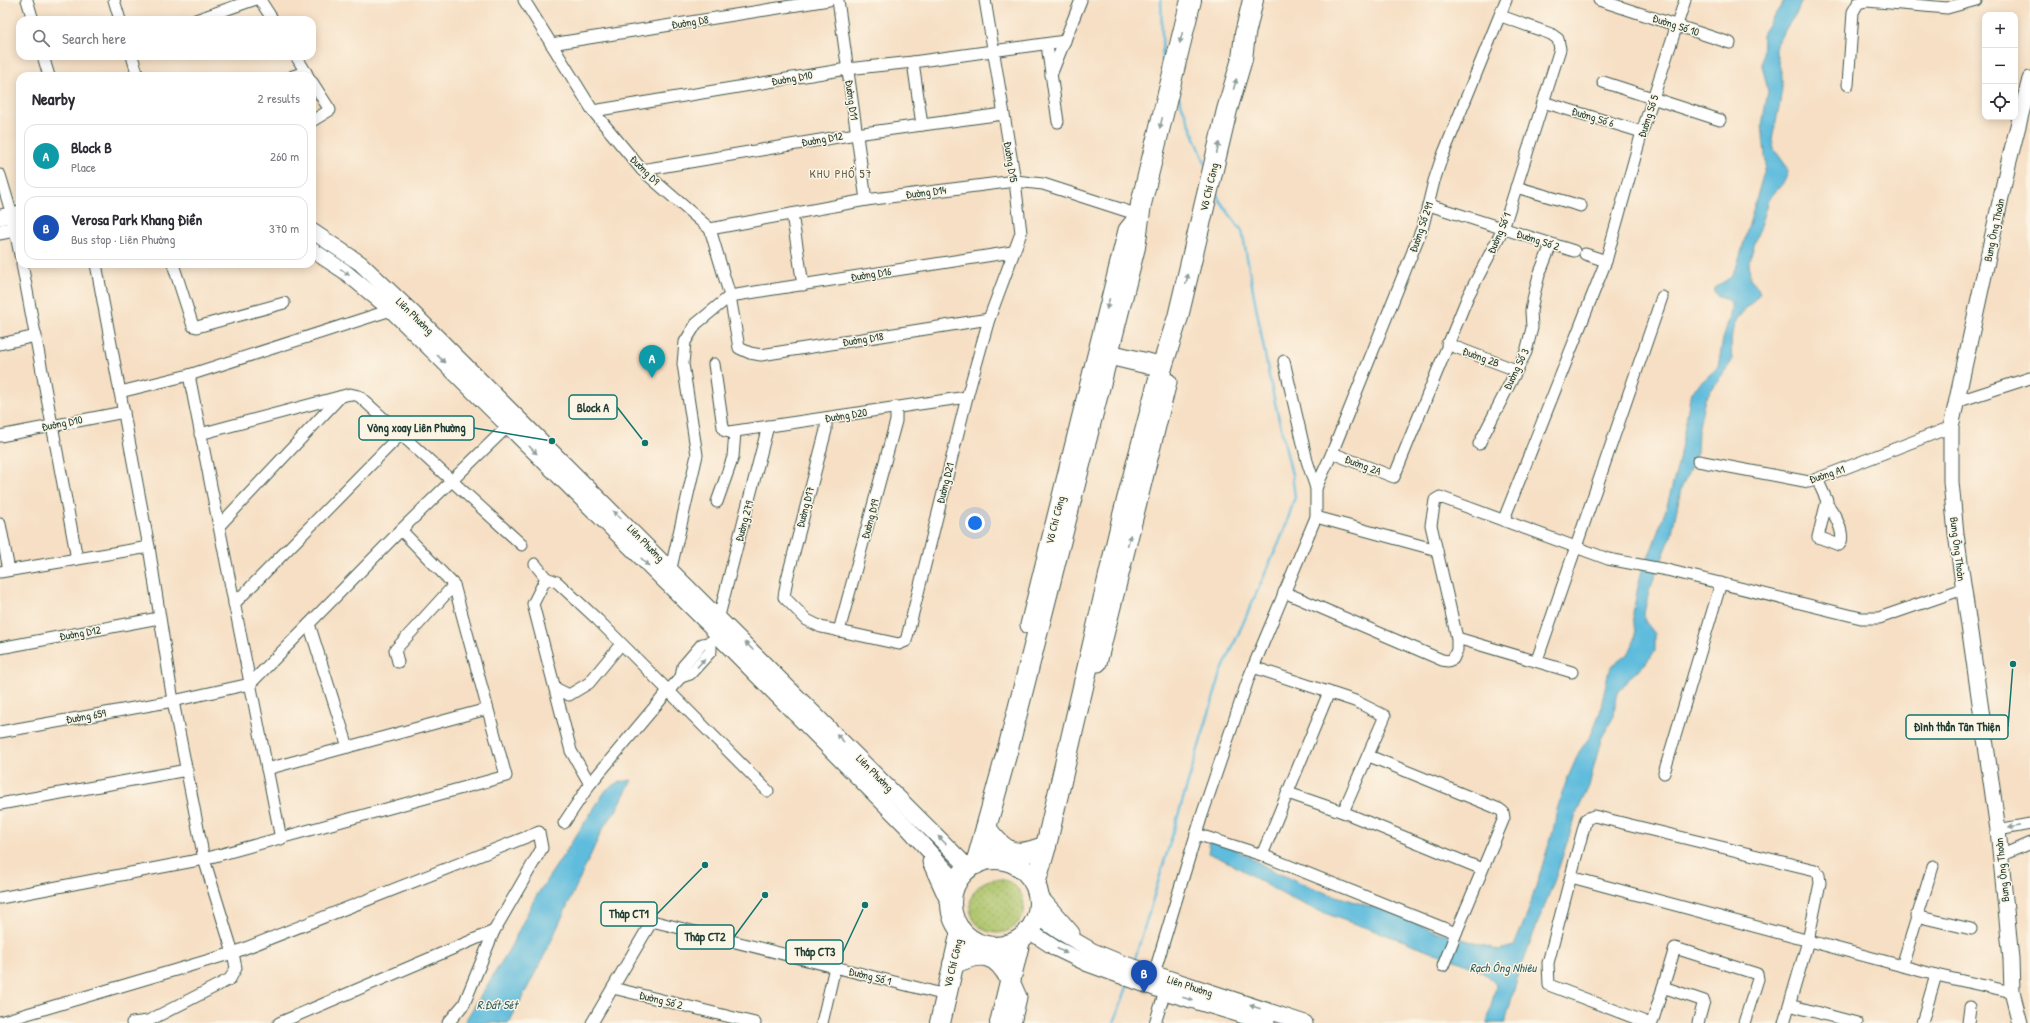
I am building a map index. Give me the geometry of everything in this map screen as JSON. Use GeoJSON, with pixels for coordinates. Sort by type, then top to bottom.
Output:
{"type":"FeatureCollection","features":[{"type":"Feature","properties":{"kind":"highway","name":"Võ Chí Công"},"geometry":{"type":"LineString","coordinates":[[970,867],[986,828],[1010,741],[1134,247],[1139,215],[1191,0]]}},
{"type":"Feature","properties":{"kind":"highway","name":"Võ Chí Công"},"geometry":{"type":"LineString","coordinates":[[1037,883],[1123,515],[1162,367],[1178,317],[1227,110],[1242,59],[1245,34],[1253,0]]}},
{"type":"Feature","properties":{"kind":"highway"},"geometry":{"type":"LineString","coordinates":[[1107,354],[1162,367]]}},
{"type":"Feature","properties":{"kind":"highway"},"geometry":{"type":"LineString","coordinates":[[986,828],[998,844],[1013,852],[1027,853],[1046,846]]}},
{"type":"Feature","properties":{"kind":"highway"},"geometry":{"type":"LineString","coordinates":[[1000,1023],[1010,979],[1026,935],[1037,883],[1027,873],[1003,860],[989,860],[970,867],[952,895],[952,908],[960,936],[971,948],[988,953],[1003,955],[1026,935]]}},
{"type":"Feature","properties":{"kind":"highway","name":"Võ Chí Công"},"geometry":{"type":"LineString","coordinates":[[940,1023],[960,936]]}},
{"type":"Feature","properties":{"kind":"highway"},"geometry":{"type":"LineString","coordinates":[[954,964],[969,956],[987,956],[997,960],[1004,967],[1010,979]]}},
{"type":"Feature","properties":{"kind":"main road","name":"Võ Chí Công"},"geometry":{"type":"LineString","coordinates":[[1242,59],[1250,37],[1259,0]]}},
{"type":"Feature","properties":{"kind":"main road","name":"Võ Chí Công"},"geometry":{"type":"LineString","coordinates":[[986,828],[982,812],[1127,230],[1139,215]]}},
{"type":"Feature","properties":{"kind":"main road","name":"Võ Chí Công"},"geometry":{"type":"LineString","coordinates":[[1046,846],[1056,834],[1080,738],[1181,331],[1178,317]]}},
{"type":"Feature","properties":{"kind":"main road"},"geometry":{"type":"LineString","coordinates":[[1010,979],[1018,997],[1012,1023]]}},
{"type":"Feature","properties":{"kind":"main road","name":"Võ Chí Công"},"geometry":{"type":"LineString","coordinates":[[932,1023],[937,1005],[946,995]]}},
{"type":"Feature","properties":{"kind":"street"},"geometry":{"type":"LineString","coordinates":[[27,0],[32,16]]}},
{"type":"Feature","properties":{"kind":"street"},"geometry":{"type":"LineString","coordinates":[[114,0],[119,16]]}},
{"type":"Feature","properties":{"kind":"street"},"geometry":{"type":"LineString","coordinates":[[207,16],[253,0]]}},
{"type":"Feature","properties":{"kind":"street"},"geometry":{"type":"LineString","coordinates":[[260,0],[270,16]]}},
{"type":"Feature","properties":{"kind":"street","name":"Đường D9"},"geometry":{"type":"LineString","coordinates":[[524,0],[593,111],[642,170],[710,229]]}},
{"type":"Feature","properties":{"kind":"street","name":"Đường D8"},"geometry":{"type":"LineString","coordinates":[[551,44],[829,0]]}},
{"type":"Feature","properties":{"kind":"street","name":"Đường D11"},"geometry":{"type":"LineString","coordinates":[[838,0],[866,200]]}},
{"type":"Feature","properties":{"kind":"street","name":"Đường D15"},"geometry":{"type":"LineString","coordinates":[[984,0],[1015,181],[1021,233],[1012,252],[988,319]]}},
{"type":"Feature","properties":{"kind":"street"},"geometry":{"type":"LineString","coordinates":[[1051,75],[1081,0]]}},
{"type":"Feature","properties":{"kind":"street","name":"Đường Số 291"},"geometry":{"type":"LineString","coordinates":[[1316,488],[1332,453],[1423,226],[1434,181],[1441,160],[1475,74],[1501,16],[1506,0]]}},
{"type":"Feature","properties":{"kind":"street","name":"Đường Số 10"},"geometry":{"type":"LineString","coordinates":[[1599,0],[1730,43]]}},
{"type":"Feature","properties":{"kind":"street","name":"Đường Số 5"},"geometry":{"type":"LineString","coordinates":[[1504,519],[1606,261],[1642,132],[1685,0]]}},
{"type":"Feature","properties":{"kind":"street"},"geometry":{"type":"LineString","coordinates":[[1848,85],[1853,12],[1858,3],[1867,1],[1946,4],[1976,0]]}},
{"type":"Feature","properties":{"kind":"street","name":"Đường Số 1"},"geometry":{"type":"LineString","coordinates":[[1394,477],[1447,344],[1468,296],[1503,228],[1560,49],[1558,39],[1551,34],[1501,16]]}},
{"type":"Feature","properties":{"kind":"street","name":"Đường D10"},"geometry":{"type":"LineString","coordinates":[[593,111],[847,69],[1065,42]]}},
{"type":"Feature","properties":{"kind":"street"},"geometry":{"type":"LineString","coordinates":[[1047,45],[1058,122]]}},
{"type":"Feature","properties":{"kind":"street"},"geometry":{"type":"LineString","coordinates":[[44,60],[48,72]]}},
{"type":"Feature","properties":{"kind":"street"},"geometry":{"type":"LineString","coordinates":[[133,60],[137,72]]}},
{"type":"Feature","properties":{"kind":"street"},"geometry":{"type":"LineString","coordinates":[[298,60],[306,72]]}},
{"type":"Feature","properties":{"kind":"street"},"geometry":{"type":"LineString","coordinates":[[913,62],[922,125]]}},
{"type":"Feature","properties":{"kind":"street","name":"Bưng Ông Thoàn"},"geometry":{"type":"LineString","coordinates":[[2020,1023],[2012,992],[2011,959],[1998,830],[1963,589],[1951,482],[1950,427],[2008,165],[2030,79]]}},
{"type":"Feature","properties":{"kind":"street"},"geometry":{"type":"LineString","coordinates":[[1603,82],[1720,120]]}},
{"type":"Feature","properties":{"kind":"street"},"geometry":{"type":"LineString","coordinates":[[316,88],[330,110],[316,119]]}},
{"type":"Feature","properties":{"kind":"street","name":"Đường Số 6"},"geometry":{"type":"LineString","coordinates":[[1543,102],[1642,132]]}},
{"type":"Feature","properties":{"kind":"street","name":"Đường D12"},"geometry":{"type":"LineString","coordinates":[[642,170],[856,134],[1003,114]]}},
{"type":"Feature","properties":{"kind":"street"},"geometry":{"type":"LineString","coordinates":[[0,175],[16,235]]}},
{"type":"Feature","properties":{"kind":"street","name":"Đường D14"},"geometry":{"type":"LineString","coordinates":[[710,229],[866,200],[1015,181],[1044,184],[1139,215]]}},
{"type":"Feature","properties":{"kind":"street"},"geometry":{"type":"LineString","coordinates":[[1516,187],[1581,206]]}},
{"type":"Feature","properties":{"kind":"street","name":"Đường Số 2"},"geometry":{"type":"LineString","coordinates":[[1429,205],[1574,251]]}},
{"type":"Feature","properties":{"kind":"street"},"geometry":{"type":"LineString","coordinates":[[792,214],[803,285]]}},
{"type":"Feature","properties":{"kind":"street"},"geometry":{"type":"LineString","coordinates":[[0,232],[13,220]]}},
{"type":"Feature","properties":{"kind":"street"},"geometry":{"type":"LineString","coordinates":[[671,568],[698,455],[683,364],[685,342],[696,324],[730,296],[710,229]]}},
{"type":"Feature","properties":{"kind":"street","name":"Liên Phường"},"geometry":{"type":"LineString","coordinates":[[316,234],[360,264],[414,314],[671,568],[718,629],[905,825],[970,867]]}},
{"type":"Feature","properties":{"kind":"street","name":"Đường Số 3"},"geometry":{"type":"LineString","coordinates":[[1479,444],[1530,340],[1534,295],[1539,275],[1551,244]]}},
{"type":"Feature","properties":{"kind":"street","name":"Đường D16"},"geometry":{"type":"LineString","coordinates":[[730,296],[1012,252]]}},
{"type":"Feature","properties":{"kind":"street","name":"Liên Phường"},"geometry":{"type":"LineString","coordinates":[[316,253],[344,271],[391,310],[711,627],[718,629],[970,867]]}},
{"type":"Feature","properties":{"kind":"street"},"geometry":{"type":"LineString","coordinates":[[1585,254],[1606,261]]}},
{"type":"Feature","properties":{"kind":"street"},"geometry":{"type":"LineString","coordinates":[[23,268],[77,559]]}},
{"type":"Feature","properties":{"kind":"street"},"geometry":{"type":"LineString","coordinates":[[97,268],[150,547],[173,701],[204,859],[233,953],[236,968],[230,979],[148,1022],[132,1023]]}},
{"type":"Feature","properties":{"kind":"street"},"geometry":{"type":"LineString","coordinates":[[174,268],[193,326],[197,327],[284,303]]}},
{"type":"Feature","properties":{"kind":"street","name":"Đường D18"},"geometry":{"type":"LineString","coordinates":[[730,296],[739,348],[750,353],[760,355],[988,319]]}},
{"type":"Feature","properties":{"kind":"street"},"geometry":{"type":"LineString","coordinates":[[1537,660],[1662,297]]}},
{"type":"Feature","properties":{"kind":"street"},"geometry":{"type":"LineString","coordinates":[[120,392],[189,375],[391,310]]}},
{"type":"Feature","properties":{"kind":"street","name":"Đường D21"},"geometry":{"type":"LineString","coordinates":[[839,631],[899,644],[906,641],[988,319]]}},
{"type":"Feature","properties":{"kind":"street"},"geometry":{"type":"LineString","coordinates":[[0,344],[36,336]]}},
{"type":"Feature","properties":{"kind":"street","name":"Đường 2B"},"geometry":{"type":"LineString","coordinates":[[1447,344],[1516,370]]}},
{"type":"Feature","properties":{"kind":"street"},"geometry":{"type":"LineString","coordinates":[[1152,980],[1196,834],[1253,666],[1316,517],[1316,488],[1307,461],[1284,362]]}},
{"type":"Feature","properties":{"kind":"street"},"geometry":{"type":"LineString","coordinates":[[714,364],[730,431],[733,457],[717,502]]}},
{"type":"Feature","properties":{"kind":"street"},"geometry":{"type":"LineString","coordinates":[[189,375],[281,839]]}},
{"type":"Feature","properties":{"kind":"street"},"geometry":{"type":"LineString","coordinates":[[1956,402],[2030,378]]}},
{"type":"Feature","properties":{"kind":"street"},"geometry":{"type":"LineString","coordinates":[[200,434],[341,396],[350,394],[358,396],[522,545]]}},
{"type":"Feature","properties":{"kind":"street"},"geometry":{"type":"LineString","coordinates":[[219,526],[341,396]]}},
{"type":"Feature","properties":{"kind":"street","name":"Đường D20"},"geometry":{"type":"LineString","coordinates":[[730,431],[967,398]]}},
{"type":"Feature","properties":{"kind":"street","name":"Đường D19"},"geometry":{"type":"LineString","coordinates":[[839,631],[896,421],[896,407]]}},
{"type":"Feature","properties":{"kind":"street","name":"Đường D10"},"geometry":{"type":"LineString","coordinates":[[0,436],[53,424],[124,412]]}},
{"type":"Feature","properties":{"kind":"street","name":"Đường D17"},"geometry":{"type":"LineString","coordinates":[[826,418],[826,430],[787,579],[784,597],[807,620],[821,627],[839,631]]}},
{"type":"Feature","properties":{"kind":"street"},"geometry":{"type":"LineString","coordinates":[[250,684],[400,530],[508,426]]}},
{"type":"Feature","properties":{"kind":"street","name":"Đường 279"},"geometry":{"type":"LineString","coordinates":[[564,823],[590,784],[668,691],[681,677],[690,674],[711,651],[718,629],[768,426]]}},
{"type":"Feature","properties":{"kind":"street","name":"Đường A1"},"geometry":{"type":"LineString","coordinates":[[1698,461],[1809,482],[1950,427]]}},
{"type":"Feature","properties":{"kind":"street"},"geometry":{"type":"LineString","coordinates":[[234,604],[400,435]]}},
{"type":"Feature","properties":{"kind":"street","name":"Đường 2A"},"geometry":{"type":"LineString","coordinates":[[1332,453],[1394,477]]}},
{"type":"Feature","properties":{"kind":"street"},"geometry":{"type":"LineString","coordinates":[[1817,478],[1824,494],[1826,504]]}},
{"type":"Feature","properties":{"kind":"street"},"geometry":{"type":"LineString","coordinates":[[1284,592],[1442,660],[1448,661],[1456,655],[1457,638],[1432,525],[1432,510],[1435,500],[1440,497],[1504,519],[1575,548],[1608,559],[1668,570],[1861,618],[1879,618],[1963,589]]}},
{"type":"Feature","properties":{"kind":"street"},"geometry":{"type":"LineString","coordinates":[[1316,517],[1437,550]]}},
{"type":"Feature","properties":{"kind":"street"},"geometry":{"type":"LineString","coordinates":[[0,524],[4,571],[150,547]]}},
{"type":"Feature","properties":{"kind":"street"},"geometry":{"type":"LineString","coordinates":[[0,898],[204,859],[506,776],[454,585],[400,530]]}},
{"type":"Feature","properties":{"kind":"street"},"geometry":{"type":"LineString","coordinates":[[535,564],[546,578],[557,582],[622,644],[768,791]]}},
{"type":"Feature","properties":{"kind":"street"},"geometry":{"type":"LineString","coordinates":[[546,578],[533,604],[571,751],[590,784]]}},
{"type":"Feature","properties":{"kind":"street"},"geometry":{"type":"LineString","coordinates":[[1664,773],[1720,583]]}},
{"type":"Feature","properties":{"kind":"street"},"geometry":{"type":"LineString","coordinates":[[398,662],[395,650],[454,585]]}},
{"type":"Feature","properties":{"kind":"street","name":"Đường D12"},"geometry":{"type":"LineString","coordinates":[[0,648],[160,618]]}},
{"type":"Feature","properties":{"kind":"street"},"geometry":{"type":"LineString","coordinates":[[309,624],[348,747]]}},
{"type":"Feature","properties":{"kind":"street"},"geometry":{"type":"LineString","coordinates":[[1457,638],[1537,660],[1572,672]]}},
{"type":"Feature","properties":{"kind":"street"},"geometry":{"type":"LineString","coordinates":[[555,688],[569,695],[589,683],[622,644]]}},
{"type":"Feature","properties":{"kind":"street"},"geometry":{"type":"LineString","coordinates":[[1253,666],[1355,701],[1385,716],[1369,756],[1343,812]]}},
{"type":"Feature","properties":{"kind":"street","name":"Đường 659"},"geometry":{"type":"LineString","coordinates":[[0,732],[173,701],[250,684]]}},
{"type":"Feature","properties":{"kind":"street"},"geometry":{"type":"LineString","coordinates":[[1262,855],[1329,692]]}},
{"type":"Feature","properties":{"kind":"street"},"geometry":{"type":"LineString","coordinates":[[267,769],[487,709]]}},
{"type":"Feature","properties":{"kind":"street"},"geometry":{"type":"LineString","coordinates":[[1369,756],[1499,809],[1503,812],[1504,818],[1445,961]]}},
{"type":"Feature","properties":{"kind":"street"},"geometry":{"type":"LineString","coordinates":[[0,804],[187,770]]}},
{"type":"Feature","properties":{"kind":"street"},"geometry":{"type":"LineString","coordinates":[[1288,793],[1343,812],[1482,869]]}},
{"type":"Feature","properties":{"kind":"street"},"geometry":{"type":"LineString","coordinates":[[1648,1023],[1549,985],[1548,963],[1586,819],[1594,816],[1816,870],[1819,875],[1820,883],[1808,941],[1784,1023]]}},
{"type":"Feature","properties":{"kind":"street"},"geometry":{"type":"LineString","coordinates":[[1998,830],[2030,824]]}},
{"type":"Feature","properties":{"kind":"street"},"geometry":{"type":"LineString","coordinates":[[905,825],[910,835],[935,869],[952,908]]}},
{"type":"Feature","properties":{"kind":"street"},"geometry":{"type":"LineString","coordinates":[[0,1022],[233,953],[539,832],[542,848],[494,931],[464,1004],[448,1023]]}},
{"type":"Feature","properties":{"kind":"street"},"geometry":{"type":"LineString","coordinates":[[1196,834],[1262,855],[1455,934]]}},
{"type":"Feature","properties":{"kind":"street"},"geometry":{"type":"LineString","coordinates":[[2000,856],[2030,843]]}},
{"type":"Feature","properties":{"kind":"street"},"geometry":{"type":"LineString","coordinates":[[1902,966],[1916,916],[1933,866]]}},
{"type":"Feature","properties":{"kind":"street"},"geometry":{"type":"LineString","coordinates":[[1571,877],[1936,975],[2012,992]]}},
{"type":"Feature","properties":{"kind":"street"},"geometry":{"type":"LineString","coordinates":[[1037,883],[1072,933],[1092,951]]}},
{"type":"Feature","properties":{"kind":"street"},"geometry":{"type":"LineString","coordinates":[[1916,916],[1971,929]]}},
{"type":"Feature","properties":{"kind":"street","name":"Đường Số 1"},"geometry":{"type":"LineString","coordinates":[[592,1023],[652,921],[946,995]]}},
{"type":"Feature","properties":{"kind":"street"},"geometry":{"type":"LineString","coordinates":[[279,1023],[494,931]]}},
{"type":"Feature","properties":{"kind":"street","name":"Liên Phường"},"geometry":{"type":"LineString","coordinates":[[1026,935],[1060,932],[1121,970]]}},
{"type":"Feature","properties":{"kind":"street","name":"Liên Phường"},"geometry":{"type":"LineString","coordinates":[[1026,935],[1088,964],[1121,970],[1305,1023]]}},
{"type":"Feature","properties":{"kind":"street"},"geometry":{"type":"LineString","coordinates":[[1652,1023],[1674,948],[1757,974],[1758,979],[1744,1023]]}},
{"type":"Feature","properties":{"kind":"street"},"geometry":{"type":"LineString","coordinates":[[822,1023],[835,967]]}},
{"type":"Feature","properties":{"kind":"street"},"geometry":{"type":"LineString","coordinates":[[1922,1023],[1936,975]]}},
{"type":"Feature","properties":{"kind":"street","name":"Liên Phường"},"geometry":{"type":"LineString","coordinates":[[1152,980],[1166,992],[1267,1023]]}},
{"type":"Feature","properties":{"kind":"street"},"geometry":{"type":"LineString","coordinates":[[1663,987],[1704,1001],[1698,1023]]}},
{"type":"Feature","properties":{"kind":"street","name":"Đường Số 2"},"geometry":{"type":"LineString","coordinates":[[613,988],[755,1023]]}},
{"type":"Feature","properties":{"kind":"street"},"geometry":{"type":"LineString","coordinates":[[1155,1023],[1166,992]]}},
{"type":"Feature","properties":{"kind":"street"},"geometry":{"type":"LineString","coordinates":[[1789,1005],[1857,1023]]}},
{"type":"Feature","properties":{"kind":"street"},"geometry":{"type":"LineString","coordinates":[[1968,1023],[1970,1007]]}},
{"type":"Feature","properties":{"kind":"street"},"geometry":{"type":"LineString","coordinates":[[11,1019],[26,1023]]}},
{"type":"Feature","properties":{"kind":"green space"},"geometry":{"type":"Polygon","coordinates":[[[992,879],[1002,879],[1012,883],[1020,891],[1024,901],[1024,911],[1020,921],[1012,929],[1002,933],[992,933],[982,929],[974,921],[970,911],[970,901],[974,891],[982,883],[992,879]]]}},
{"type":"Feature","properties":{"kind":"water","name":"Rạch Ông Nhiêu"},"geometry":{"type":"Polygon","coordinates":[[[1785,0],[1802,0],[1797,12],[1776,44],[1776,53],[1782,75],[1782,88],[1772,139],[1774,149],[1787,167],[1788,173],[1784,182],[1768,200],[1749,262],[1750,278],[1757,286],[1760,293],[1739,317],[1733,329],[1731,348],[1732,361],[1705,399],[1698,431],[1697,452],[1681,489],[1671,537],[1650,588],[1644,612],[1645,621],[1655,634],[1655,651],[1645,664],[1628,679],[1616,696],[1614,716],[1601,739],[1589,786],[1577,812],[1555,879],[1517,979],[1505,1023],[1487,1023],[1496,985],[1484,974],[1457,961],[1324,913],[1290,898],[1239,868],[1208,853],[1210,841],[1235,849],[1275,872],[1326,893],[1392,913],[1435,931],[1499,950],[1514,946],[1527,915],[1553,831],[1557,809],[1566,782],[1579,752],[1591,735],[1600,712],[1608,674],[1613,665],[1629,653],[1633,644],[1635,634],[1633,613],[1638,586],[1642,570],[1652,548],[1666,509],[1678,465],[1691,392],[1718,367],[1723,339],[1731,312],[1731,303],[1728,300],[1718,297],[1714,291],[1716,287],[1731,277],[1738,263],[1766,165],[1762,125],[1768,91],[1762,65],[1763,32],[1785,0]]]}},
{"type":"Feature","properties":{"kind":"water","name":"R.Đất Sét"},"geometry":{"type":"Polygon","coordinates":[[[632,780],[616,811],[603,828],[547,950],[509,1023],[464,1023],[510,948],[535,898],[606,790],[618,782],[632,780]]]}},
{"type":"Feature","properties":{"kind":"waterway"},"geometry":{"type":"LineString","coordinates":[[1161,0],[1164,74]]}},
{"type":"Feature","properties":{"kind":"waterway"},"geometry":{"type":"LineString","coordinates":[[1177,93],[1206,165]]}},
{"type":"Feature","properties":{"kind":"waterway"},"geometry":{"type":"LineString","coordinates":[[1134,962],[1221,673],[1284,531],[1295,497],[1292,475],[1270,381],[1242,231],[1220,201],[1216,192]]}},
{"type":"Feature","properties":{"kind":"waterway"},"geometry":{"type":"LineString","coordinates":[[1114,1023],[1128,984]]}},
{"type":"Feature","properties":{"kind":"place","name":"Block B"},"geometry":{"type":"Point","coordinates":[652,378]}},
{"type":"Feature","properties":{"kind":"place","name":"Vòng xoay Liên Phường"},"geometry":{"type":"Point","coordinates":[552,441]}},
{"type":"Feature","properties":{"kind":"place","name":"Block A"},"geometry":{"type":"Point","coordinates":[645,443]}},
{"type":"Feature","properties":{"kind":"place","name":"Đình thần Tân Thiện"},"geometry":{"type":"Point","coordinates":[2013,664]}},
{"type":"Feature","properties":{"kind":"place","name":"Tháp CT1"},"geometry":{"type":"Point","coordinates":[705,865]}},
{"type":"Feature","properties":{"kind":"place","name":"Tháp CT2"},"geometry":{"type":"Point","coordinates":[765,895]}},
{"type":"Feature","properties":{"kind":"place","name":"Tháp CT3"},"geometry":{"type":"Point","coordinates":[865,905]}},
{"type":"Feature","properties":{"kind":"place","name":"Verosa Park Khang Điền"},"geometry":{"type":"Point","coordinates":[1144,993]}},
{"type":"Feature","properties":{"kind":"district","name":"KHU PHỐ 57"},"geometry":{"type":"Point","coordinates":[841,173]}}]}
